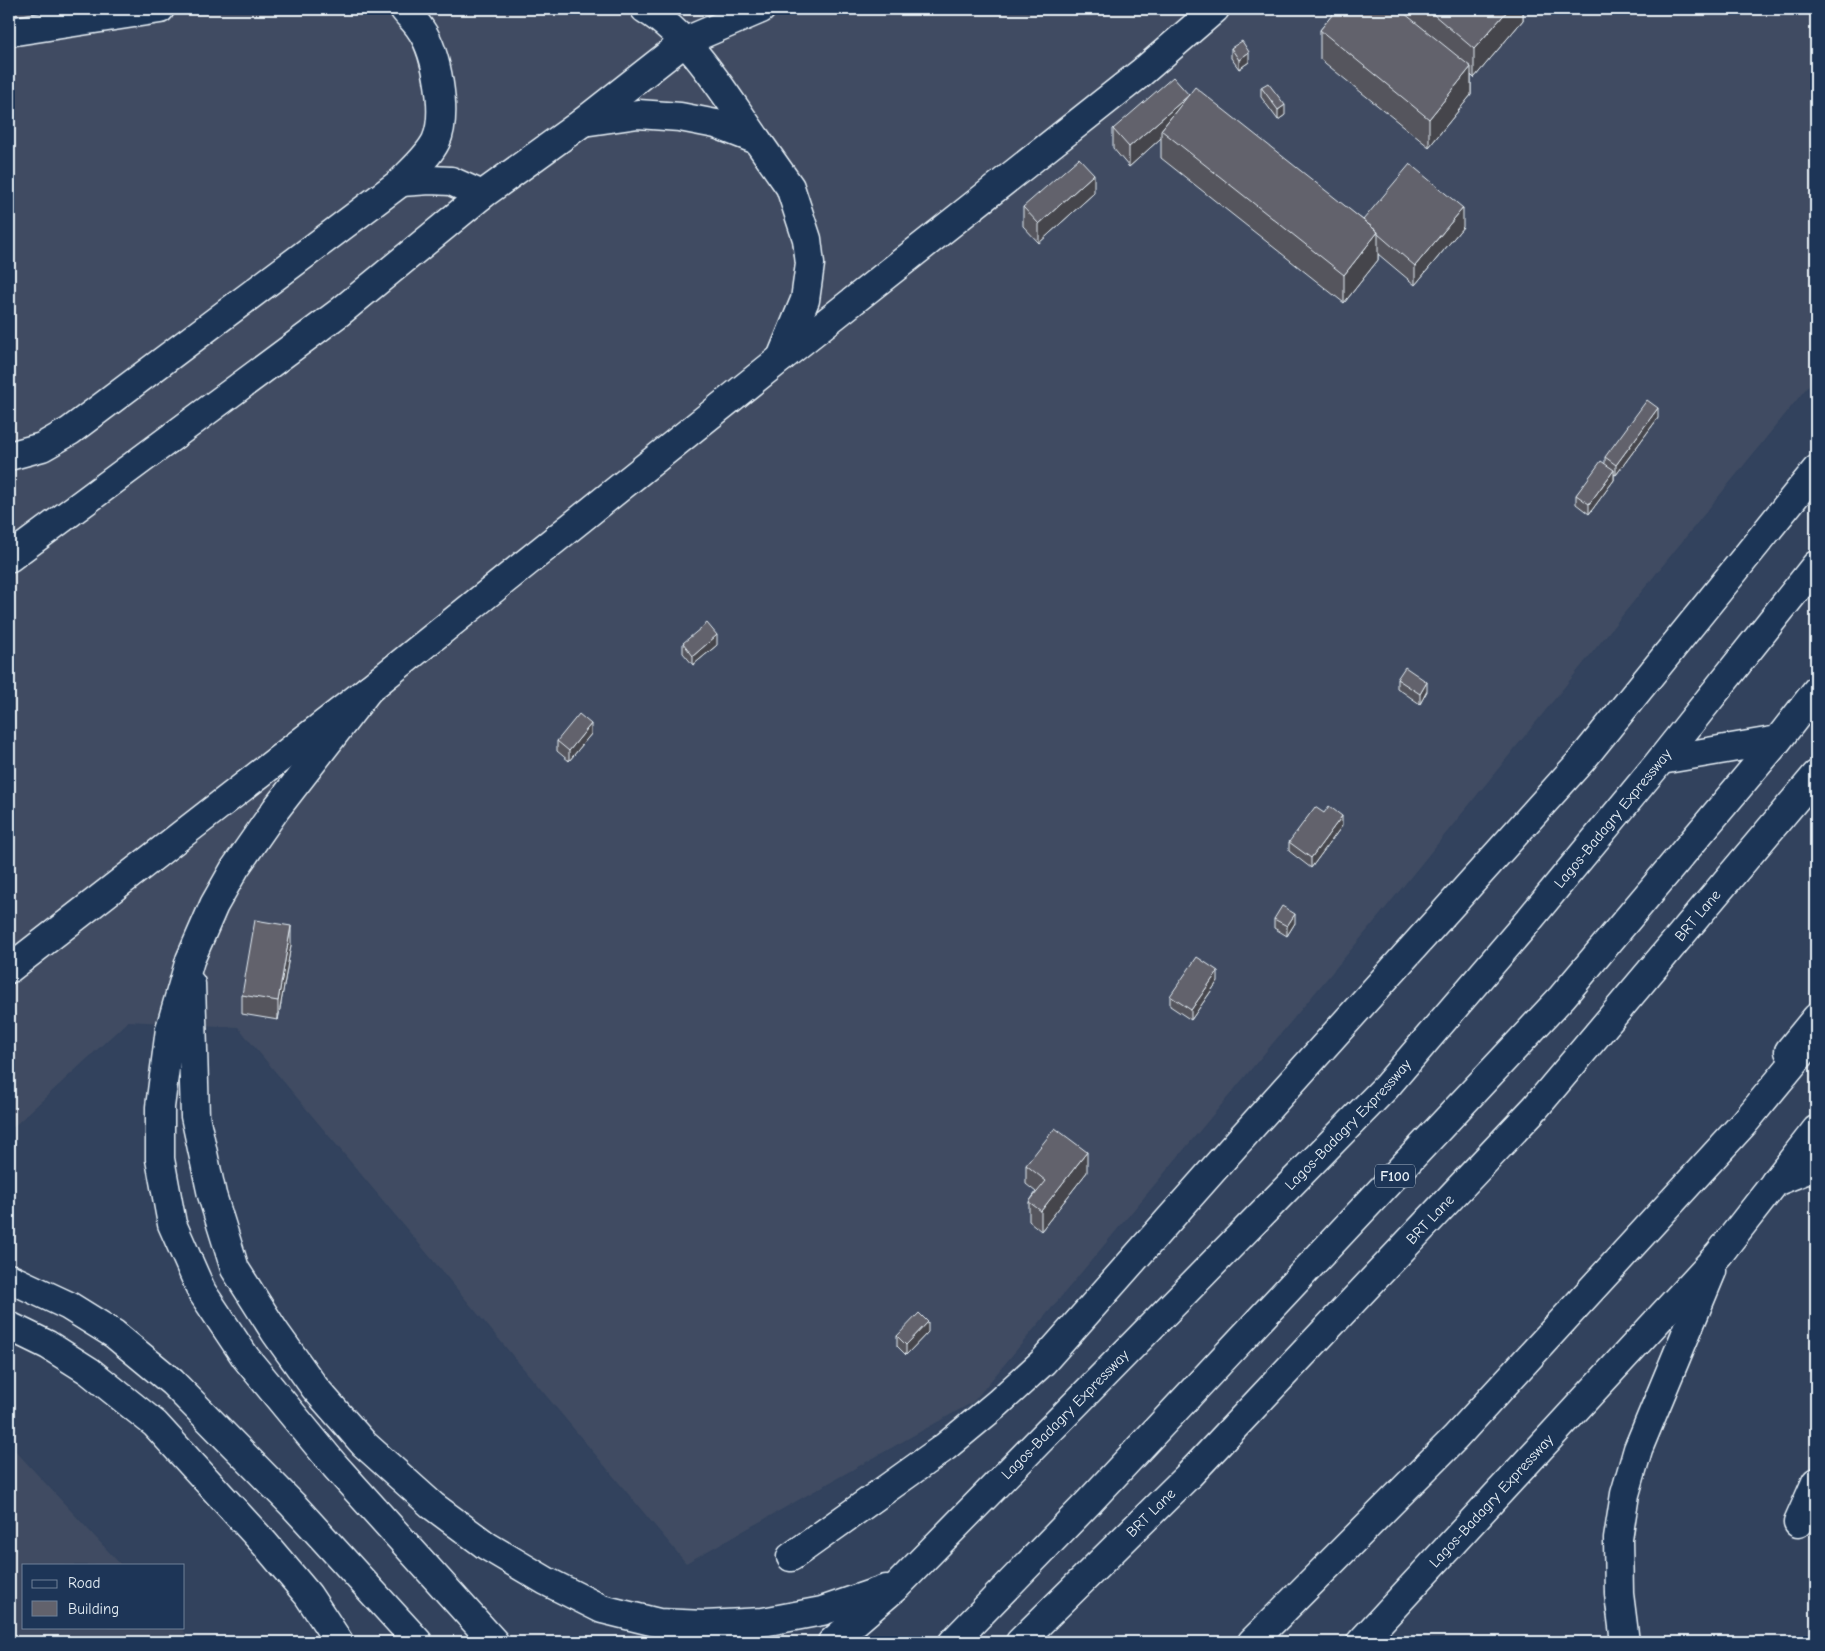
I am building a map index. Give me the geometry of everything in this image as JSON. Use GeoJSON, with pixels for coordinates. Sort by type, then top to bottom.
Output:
{"type":"FeatureCollection","features":[{"type":"Feature","properties":{"kind":"main road"},"geometry":{"type":"LineString","coordinates":[[9,32],[160,9]]}},
{"type":"Feature","properties":{"kind":"main road"},"geometry":{"type":"LineString","coordinates":[[9,456],[42,448],[70,431],[401,182],[424,159],[436,140],[441,120],[440,90],[434,60],[422,30],[404,9]]}},
{"type":"Feature","properties":{"kind":"main road"},"geometry":{"type":"LineString","coordinates":[[645,9],[654,14],[686,41],[790,187],[807,239],[810,264],[805,300],[780,359]]}},
{"type":"Feature","properties":{"kind":"main road"},"geometry":{"type":"LineString","coordinates":[[9,558],[340,312],[482,196],[583,122],[686,41],[761,9]]}},
{"type":"Feature","properties":{"kind":"main road"},"geometry":{"type":"LineString","coordinates":[[9,969],[369,689],[780,359],[1141,73],[1215,9]]}},
{"type":"Feature","properties":{"kind":"main road"},"geometry":{"type":"LineString","coordinates":[[583,122],[638,114],[680,117],[716,124],[757,140]]}},
{"type":"Feature","properties":{"kind":"main road"},"geometry":{"type":"LineString","coordinates":[[401,182],[451,181],[482,196]]}},
{"type":"Feature","properties":{"kind":"main road"},"geometry":{"type":"LineString","coordinates":[[791,1557],[945,1447],[1043,1362],[1236,1144],[1581,761],[1816,470]]}},
{"type":"Feature","properties":{"kind":"main road","name":"Lagos-Badagry Expressway"},"geometry":{"type":"LineString","coordinates":[[832,1642],[896,1586],[1386,1087],[1529,920],[1661,760],[1816,565]]}},
{"type":"Feature","properties":{"kind":"main road"},"geometry":{"type":"LineString","coordinates":[[369,689],[276,809],[235,868],[214,905],[190,960],[170,1030],[160,1107],[160,1159],[172,1224],[202,1292],[246,1358],[336,1466],[494,1642]]}},
{"type":"Feature","properties":{"kind":"main road","name":"F100"},"geometry":{"type":"LineString","coordinates":[[953,1642],[1094,1495],[1562,997],[1778,740],[1816,691]]}},
{"type":"Feature","properties":{"kind":"main road"},"geometry":{"type":"LineString","coordinates":[[1661,760],[1778,740]]}},
{"type":"Feature","properties":{"kind":"main road","name":"BRT Lane"},"geometry":{"type":"LineString","coordinates":[[1020,1642],[1190,1475],[1536,1107],[1816,775]]}},
{"type":"Feature","properties":{"kind":"main road"},"geometry":{"type":"LineString","coordinates":[[190,960],[195,1116],[212,1195],[236,1269],[275,1332],[315,1388],[364,1444],[433,1506],[487,1546],[546,1581],[602,1609],[659,1623],[705,1625],[763,1622],[822,1611],[896,1586]]}},
{"type":"Feature","properties":{"kind":"main road"},"geometry":{"type":"LineString","coordinates":[[1240,1642],[1451,1424],[1744,1105],[1816,1018]]}},
{"type":"Feature","properties":{"kind":"main road"},"geometry":{"type":"LineString","coordinates":[[1252,1642],[1454,1438],[1745,1122],[1816,1036]]}},
{"type":"Feature","properties":{"kind":"main road","name":"Lagos-Badagry Expressway"},"geometry":{"type":"LineString","coordinates":[[1361,1642],[1719,1254],[1816,1130]]}},
{"type":"Feature","properties":{"kind":"main road"},"geometry":{"type":"LineString","coordinates":[[1776,1182],[1816,1166]]}},
{"type":"Feature","properties":{"kind":"main road"},"geometry":{"type":"LineString","coordinates":[[1625,1642],[1619,1594],[1618,1539],[1625,1494],[1638,1449],[1719,1254]]}},
{"type":"Feature","properties":{"kind":"main road"},"geometry":{"type":"LineString","coordinates":[[9,1278],[69,1306],[114,1334],[172,1382],[293,1505],[418,1642]]}},
{"type":"Feature","properties":{"kind":"main road"},"geometry":{"type":"LineString","coordinates":[[9,1326],[48,1345],[89,1371],[154,1424],[265,1544],[308,1595],[339,1642]]}},
{"type":"Feature","properties":{"kind":"main road"},"geometry":{"type":"LineString","coordinates":[[1798,1524],[1816,1482]]}},
{"type":"Feature","properties":{"kind":"shaded area"},"geometry":{"type":"Polygon","coordinates":[[[9,9],[1816,9],[1816,376],[1375,921],[973,1402],[686,1563],[238,1027],[128,1021],[9,1131],[9,9]]]}},
{"type":"Feature","properties":{"kind":"shaded area"},"geometry":{"type":"Polygon","coordinates":[[[9,1444],[120,1564],[22,1564],[22,1628],[181,1628],[194,1642],[9,1642],[9,1444]]]}},
{"type":"Feature","properties":{"kind":"building"},"geometry":{"type":"Polygon","coordinates":[[[1337,9],[1399,9],[1471,67],[1429,119],[1320,30],[1337,9]]]}},
{"type":"Feature","properties":{"kind":"building"},"geometry":{"type":"Polygon","coordinates":[[[1427,9],[1509,9],[1474,49],[1427,9]]]}},
{"type":"Feature","properties":{"kind":"building"},"geometry":{"type":"Polygon","coordinates":[[[1242,41],[1249,52],[1239,60],[1231,48],[1242,41]]]}},
{"type":"Feature","properties":{"kind":"building"},"geometry":{"type":"Polygon","coordinates":[[[1173,77],[1189,95],[1129,147],[1113,129],[1173,77]]]}},
{"type":"Feature","properties":{"kind":"building"},"geometry":{"type":"Polygon","coordinates":[[[1268,83],[1285,105],[1278,110],[1261,87],[1268,83]]]}},
{"type":"Feature","properties":{"kind":"building"},"geometry":{"type":"Polygon","coordinates":[[[1195,87],[1378,232],[1344,275],[1161,130],[1195,87]]]}},
{"type":"Feature","properties":{"kind":"building"},"geometry":{"type":"Polygon","coordinates":[[[1079,158],[1094,174],[1039,224],[1023,207],[1079,158]]]}},
{"type":"Feature","properties":{"kind":"building"},"geometry":{"type":"Polygon","coordinates":[[[1410,164],[1463,208],[1415,266],[1363,220],[1410,164]]]}},
{"type":"Feature","properties":{"kind":"building"},"geometry":{"type":"Polygon","coordinates":[[[1647,400],[1658,408],[1616,465],[1605,457],[1647,400]]]}},
{"type":"Feature","properties":{"kind":"building"},"geometry":{"type":"Polygon","coordinates":[[[1601,461],[1614,470],[1589,504],[1576,495],[1601,461]]]}},
{"type":"Feature","properties":{"kind":"building"},"geometry":{"type":"Polygon","coordinates":[[[707,623],[717,635],[693,656],[683,643],[707,623]]]}},
{"type":"Feature","properties":{"kind":"building"},"geometry":{"type":"Polygon","coordinates":[[[1405,667],[1427,682],[1420,694],[1397,679],[1405,667]]]}},
{"type":"Feature","properties":{"kind":"building"},"geometry":{"type":"Polygon","coordinates":[[[579,714],[591,724],[569,751],[557,741],[579,714]]]}},
{"type":"Feature","properties":{"kind":"building"},"geometry":{"type":"Polygon","coordinates":[[[1329,806],[1342,816],[1311,858],[1289,842],[1315,807],[1324,813],[1329,806]]]}},
{"type":"Feature","properties":{"kind":"building"},"geometry":{"type":"Polygon","coordinates":[[[1282,906],[1295,914],[1287,926],[1274,919],[1282,906]]]}},
{"type":"Feature","properties":{"kind":"building"},"geometry":{"type":"Polygon","coordinates":[[[255,920],[291,926],[278,1001],[242,995],[255,920]]]}},
{"type":"Feature","properties":{"kind":"building"},"geometry":{"type":"Polygon","coordinates":[[[1197,957],[1218,971],[1191,1010],[1170,996],[1197,957]]]}},
{"type":"Feature","properties":{"kind":"building"},"geometry":{"type":"Polygon","coordinates":[[[1055,1128],[1087,1152],[1041,1211],[1029,1202],[1046,1181],[1026,1165],[1055,1128]]]}},
{"type":"Feature","properties":{"kind":"building"},"geometry":{"type":"Polygon","coordinates":[[[919,1313],[928,1322],[906,1345],[897,1336],[919,1313]]]}}]}
